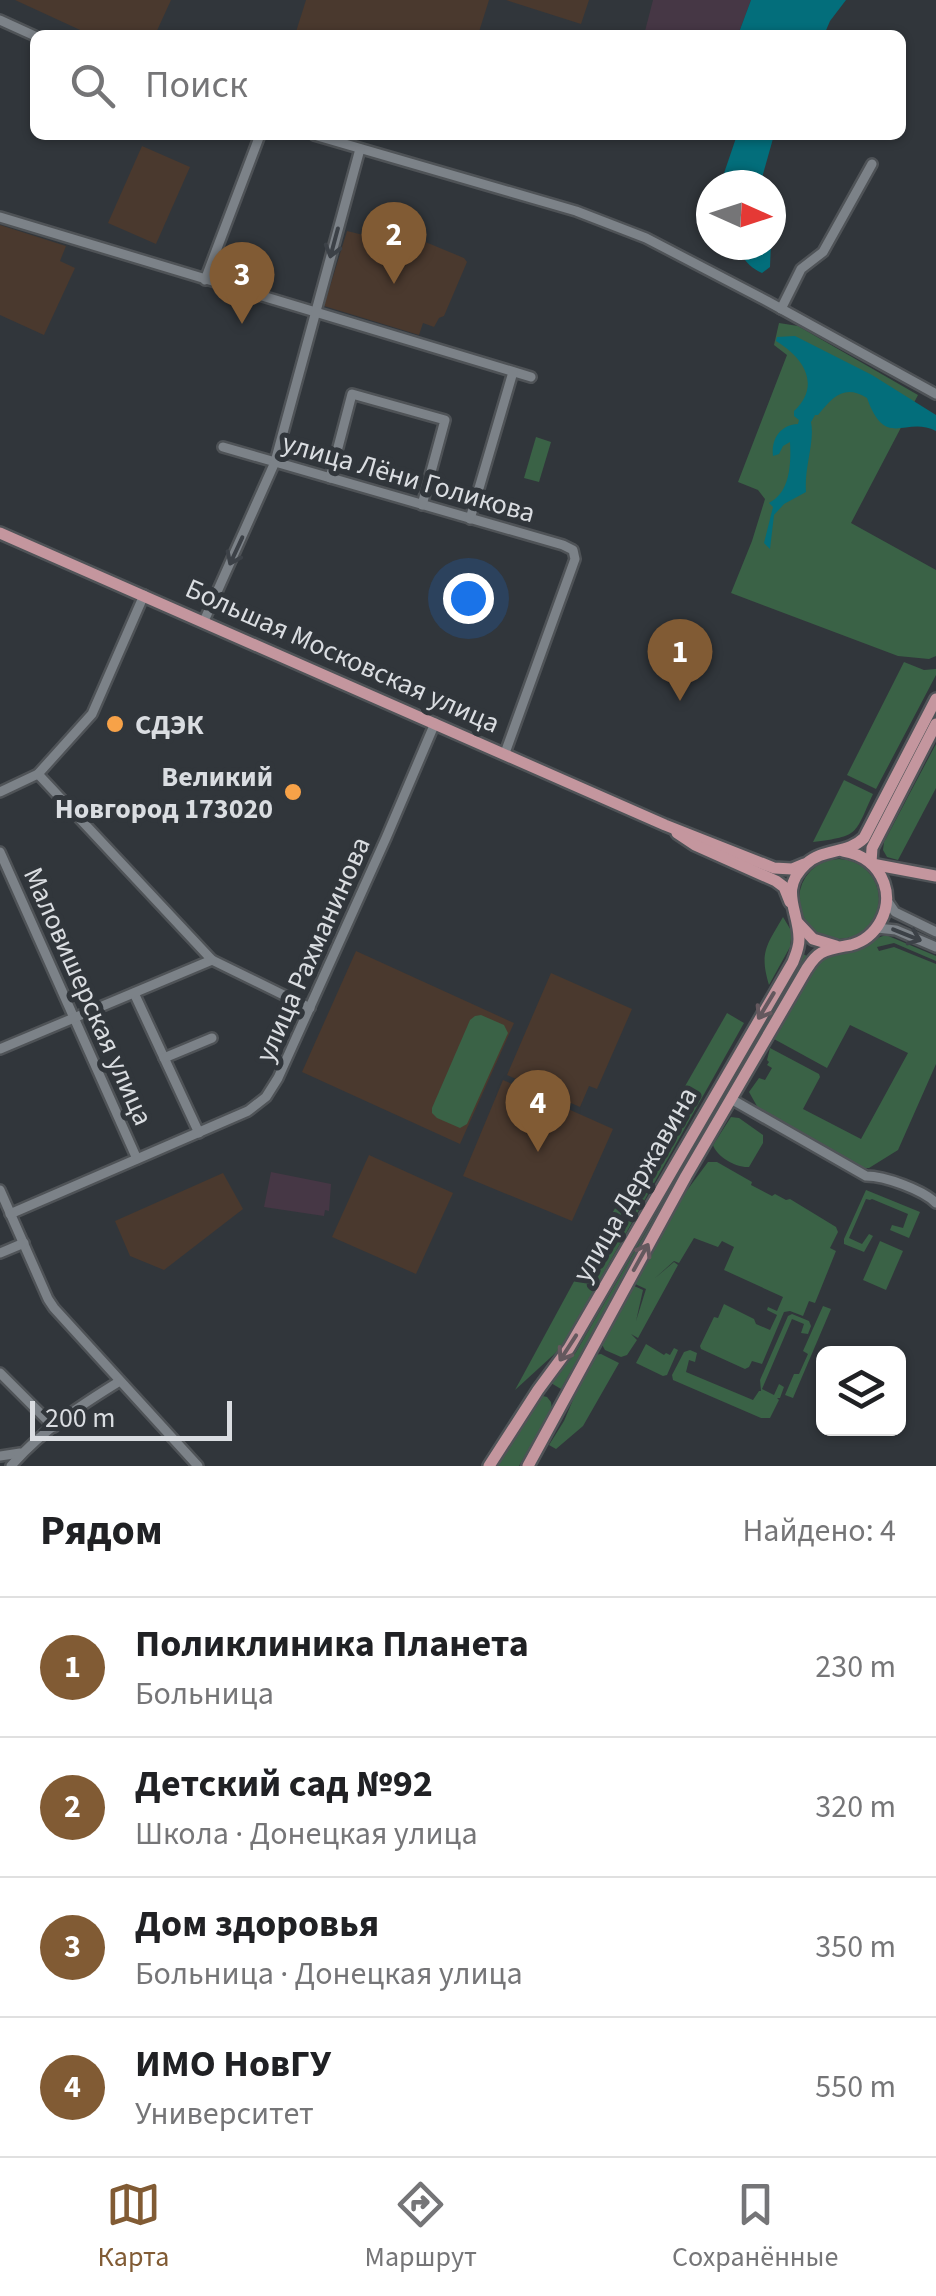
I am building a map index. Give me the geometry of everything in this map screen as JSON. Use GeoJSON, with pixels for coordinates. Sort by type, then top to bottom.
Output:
{"type":"FeatureCollection","features":[{"type":"Feature","properties":{"kind":"main road","name":"Большая Московская улица"},"geometry":{"type":"LineString","coordinates":[[0,532],[774,868],[792,868],[812,859]]}},
{"type":"Feature","properties":{"kind":"main road"},"geometry":{"type":"LineString","coordinates":[[812,859],[864,838],[936,698]]}},
{"type":"Feature","properties":{"kind":"main road"},"geometry":{"type":"LineString","coordinates":[[886,899],[883,882],[871,864],[872,848],[936,724]]}},
{"type":"Feature","properties":{"kind":"main road","name":"Большая Московская улица"},"geometry":{"type":"LineString","coordinates":[[666,824],[695,846],[776,880],[784,888],[794,914]]}},
{"type":"Feature","properties":{"kind":"main road"},"geometry":{"type":"LineString","coordinates":[[828,852],[846,852],[871,864],[936,876]]}},
{"type":"Feature","properties":{"kind":"main road","name":"улица Державина"},"geometry":{"type":"LineString","coordinates":[[489,1466],[569,1348],[793,962],[800,935],[792,890],[798,872],[812,859]]}},
{"type":"Feature","properties":{"kind":"main road"},"geometry":{"type":"LineString","coordinates":[[876,928],[899,869]]}},
{"type":"Feature","properties":{"kind":"main road"},"geometry":{"type":"LineString","coordinates":[[794,914],[813,939],[840,946]]}},
{"type":"Feature","properties":{"kind":"main road","name":"улица Державина"},"geometry":{"type":"LineString","coordinates":[[528,1466],[686,1176],[806,970],[816,956],[864,939],[876,928]]}},
{"type":"Feature","properties":{"kind":"main road"},"geometry":{"type":"LineString","coordinates":[[672,1168],[686,1176]]}},
{"type":"Feature","properties":{"kind":"main road"},"geometry":{"type":"LineString","coordinates":[[538,1390],[561,1406]]}},
{"type":"Feature","properties":{"kind":"street"},"geometry":{"type":"LineString","coordinates":[[0,20],[30,34]]}},
{"type":"Feature","properties":{"kind":"street"},"geometry":{"type":"LineString","coordinates":[[205,280],[258,140]]}},
{"type":"Feature","properties":{"kind":"street"},"geometry":{"type":"LineString","coordinates":[[332,140],[609,223],[680,254],[936,394]]}},
{"type":"Feature","properties":{"kind":"street"},"geometry":{"type":"LineString","coordinates":[[204,621],[275,462],[360,148]]}},
{"type":"Feature","properties":{"kind":"street"},"geometry":{"type":"LineString","coordinates":[[781,309],[801,270],[822,252],[872,164]]}},
{"type":"Feature","properties":{"kind":"street"},"geometry":{"type":"LineString","coordinates":[[0,217],[530,377]]}},
{"type":"Feature","properties":{"kind":"street"},"geometry":{"type":"LineString","coordinates":[[470,518],[513,372]]}},
{"type":"Feature","properties":{"kind":"street"},"geometry":{"type":"LineString","coordinates":[[330,478],[352,394],[406,407],[445,420],[422,505]]}},
{"type":"Feature","properties":{"kind":"street","name":"улица Лёни Голикова"},"geometry":{"type":"LineString","coordinates":[[223,447],[573,550],[575,559],[504,753]]}},
{"type":"Feature","properties":{"kind":"street"},"geometry":{"type":"LineString","coordinates":[[0,792],[38,774],[92,714],[144,595]]}},
{"type":"Feature","properties":{"kind":"street","name":"улица Рахманинова"},"geometry":{"type":"LineString","coordinates":[[10,1214],[248,1111],[266,1098],[386,838],[434,722]]}},
{"type":"Feature","properties":{"kind":"street"},"geometry":{"type":"LineString","coordinates":[[38,774],[212,960],[310,1008]]}},
{"type":"Feature","properties":{"kind":"street","name":"Маловишерская улица"},"geometry":{"type":"LineString","coordinates":[[0,852],[137,1159]]}},
{"type":"Feature","properties":{"kind":"street"},"geometry":{"type":"LineString","coordinates":[[886,899],[903,917],[936,932]]}},
{"type":"Feature","properties":{"kind":"street"},"geometry":{"type":"LineString","coordinates":[[876,928],[896,930],[936,947]]}},
{"type":"Feature","properties":{"kind":"street"},"geometry":{"type":"LineString","coordinates":[[0,1049],[212,960]]}},
{"type":"Feature","properties":{"kind":"street"},"geometry":{"type":"LineString","coordinates":[[134,993],[199,1132]]}},
{"type":"Feature","properties":{"kind":"street"},"geometry":{"type":"LineString","coordinates":[[164,1058],[212,1038]]}},
{"type":"Feature","properties":{"kind":"street"},"geometry":{"type":"LineString","coordinates":[[732,1098],[866,1176],[878,1176],[929,1196],[936,1203]]}},
{"type":"Feature","properties":{"kind":"street"},"geometry":{"type":"LineString","coordinates":[[0,1190],[48,1298],[198,1466]]}},
{"type":"Feature","properties":{"kind":"street"},"geometry":{"type":"LineString","coordinates":[[0,1254],[24,1242]]}},
{"type":"Feature","properties":{"kind":"street"},"geometry":{"type":"LineString","coordinates":[[0,1374],[54,1426]]}},
{"type":"Feature","properties":{"kind":"street"},"geometry":{"type":"LineString","coordinates":[[11,1466],[54,1426],[120,1381]]}},
{"type":"Feature","properties":{"kind":"street"},"geometry":{"type":"LineString","coordinates":[[0,1456],[22,1453]]}},
{"type":"Feature","properties":{"kind":"shaded area"},"geometry":{"type":"Polygon","coordinates":[[[15,0],[171,0],[157,30],[80,30],[15,0]]]}},
{"type":"Feature","properties":{"kind":"shaded area"},"geometry":{"type":"Polygon","coordinates":[[[306,0],[489,0],[480,30],[297,30],[306,0]]]}},
{"type":"Feature","properties":{"kind":"shaded area"},"geometry":{"type":"Polygon","coordinates":[[[506,0],[589,0],[581,24],[506,0]]]}},
{"type":"Feature","properties":{"kind":"shaded area"},"geometry":{"type":"Polygon","coordinates":[[[653,0],[751,0],[740,30],[645,30],[653,0]]]}},
{"type":"Feature","properties":{"kind":"shaded area"},"geometry":{"type":"Polygon","coordinates":[[[142,146],[190,167],[156,244],[108,223],[142,146]]]}},
{"type":"Feature","properties":{"kind":"shaded area"},"geometry":{"type":"Polygon","coordinates":[[[0,225],[66,246],[60,261],[75,268],[44,335],[0,315],[0,225]]]}},
{"type":"Feature","properties":{"kind":"shaded area"},"geometry":{"type":"Polygon","coordinates":[[[347,231],[380,239],[411,236],[464,258],[467,262],[444,316],[434,327],[423,323],[419,335],[324,306],[347,231]]]}},
{"type":"Feature","properties":{"kind":"shaded area"},"geometry":{"type":"Polygon","coordinates":[[[356,951],[514,1023],[460,1144],[302,1072],[356,951]]]}},
{"type":"Feature","properties":{"kind":"shaded area"},"geometry":{"type":"Polygon","coordinates":[[[551,973],[632,1009],[597,1089],[589,1086],[580,1107],[507,1075],[551,973]]]}},
{"type":"Feature","properties":{"kind":"shaded area"},"geometry":{"type":"Polygon","coordinates":[[[503,1080],[613,1129],[572,1221],[463,1176],[503,1080]]]}},
{"type":"Feature","properties":{"kind":"shaded area"},"geometry":{"type":"Polygon","coordinates":[[[369,1155],[453,1193],[416,1274],[332,1237],[369,1155]]]}},
{"type":"Feature","properties":{"kind":"shaded area"},"geometry":{"type":"Polygon","coordinates":[[[271,1172],[331,1184],[329,1211],[325,1210],[324,1216],[264,1207],[271,1172]]]}},
{"type":"Feature","properties":{"kind":"shaded area"},"geometry":{"type":"Polygon","coordinates":[[[223,1173],[243,1209],[164,1270],[130,1256],[115,1221],[223,1173]]]}},
{"type":"Feature","properties":{"kind":"green space"},"geometry":{"type":"Polygon","coordinates":[[[779,323],[798,326],[918,395],[851,523],[936,570],[936,656],[898,656],[731,593],[765,499],[758,490],[738,482],[787,355],[774,345],[779,323]]]}},
{"type":"Feature","properties":{"kind":"green space"},"geometry":{"type":"Polygon","coordinates":[[[536,437],[551,442],[539,482],[524,478],[536,437]]]}},
{"type":"Feature","properties":{"kind":"green space"},"geometry":{"type":"Polygon","coordinates":[[[904,662],[924,670],[936,669],[936,675],[876,789],[847,775],[904,662]]]}},
{"type":"Feature","properties":{"kind":"green space"},"geometry":{"type":"Polygon","coordinates":[[[936,744],[936,788],[898,860],[887,857],[884,842],[936,744]]]}},
{"type":"Feature","properties":{"kind":"green space"},"geometry":{"type":"Polygon","coordinates":[[[844,780],[873,794],[858,826],[840,838],[813,842],[844,780]]]}},
{"type":"Feature","properties":{"kind":"green space"},"geometry":{"type":"Polygon","coordinates":[[[839,859],[854,862],[867,871],[876,884],[876,914],[867,927],[854,936],[839,939],[824,936],[811,927],[802,914],[799,899],[802,884],[811,871],[824,862],[839,859]]]}},
{"type":"Feature","properties":{"kind":"green space"},"geometry":{"type":"Polygon","coordinates":[[[783,917],[792,932],[790,947],[769,985],[766,949],[783,917]]]}},
{"type":"Feature","properties":{"kind":"green space"},"geometry":{"type":"Polygon","coordinates":[[[886,935],[936,956],[936,961],[894,943],[877,947],[879,951],[894,947],[936,964],[936,1064],[898,1150],[863,1168],[758,1108],[749,1092],[759,1078],[765,1080],[772,1068],[767,1065],[770,1048],[819,1074],[803,1109],[861,1139],[908,1053],[850,1025],[827,1068],[774,1039],[817,961],[856,951],[886,935]]]}},
{"type":"Feature","properties":{"kind":"green space"},"geometry":{"type":"Polygon","coordinates":[[[803,954],[807,956],[688,1163],[686,1161],[803,954]]]}},
{"type":"Feature","properties":{"kind":"green space"},"geometry":{"type":"Polygon","coordinates":[[[727,1013],[744,1023],[562,1347],[515,1390],[590,1252],[727,1013]]]}},
{"type":"Feature","properties":{"kind":"green space"},"geometry":{"type":"Polygon","coordinates":[[[481,1015],[504,1025],[508,1033],[467,1124],[460,1128],[437,1118],[432,1108],[470,1020],[481,1015]]]}},
{"type":"Feature","properties":{"kind":"green space"},"geometry":{"type":"Polygon","coordinates":[[[731,1117],[739,1118],[763,1135],[763,1143],[749,1167],[728,1161],[713,1145],[731,1117]]]}},
{"type":"Feature","properties":{"kind":"green space"},"geometry":{"type":"Polygon","coordinates":[[[708,1162],[717,1162],[772,1196],[790,1199],[836,1227],[838,1232],[830,1248],[836,1251],[815,1303],[809,1301],[803,1316],[784,1312],[762,1364],[752,1361],[745,1369],[701,1349],[724,1304],[770,1330],[777,1315],[768,1307],[777,1311],[783,1297],[724,1270],[734,1247],[722,1241],[718,1247],[694,1238],[679,1263],[674,1261],[654,1279],[674,1262],[678,1265],[638,1338],[631,1334],[637,1340],[627,1355],[621,1357],[605,1350],[600,1341],[632,1285],[643,1290],[636,1321],[646,1289],[633,1283],[685,1193],[708,1162]]]}},
{"type":"Feature","properties":{"kind":"green space"},"geometry":{"type":"Polygon","coordinates":[[[677,1178],[561,1389],[551,1383],[576,1352],[677,1178]]]}},
{"type":"Feature","properties":{"kind":"green space"},"geometry":{"type":"Polygon","coordinates":[[[866,1190],[920,1212],[909,1238],[890,1230],[892,1225],[903,1228],[908,1214],[866,1199],[849,1238],[862,1244],[869,1234],[873,1236],[864,1252],[844,1244],[866,1190]]]}},
{"type":"Feature","properties":{"kind":"green space"},"geometry":{"type":"Polygon","coordinates":[[[880,1241],[903,1251],[886,1290],[863,1280],[880,1241]]]}},
{"type":"Feature","properties":{"kind":"green space"},"geometry":{"type":"Polygon","coordinates":[[[823,1306],[831,1309],[793,1398],[785,1395],[808,1354],[803,1351],[823,1306]]]}},
{"type":"Feature","properties":{"kind":"green space"},"geometry":{"type":"Polygon","coordinates":[[[792,1314],[809,1321],[811,1326],[808,1334],[801,1333],[804,1324],[792,1319],[762,1389],[774,1395],[779,1384],[784,1387],[770,1418],[761,1418],[673,1380],[684,1352],[690,1350],[697,1353],[695,1362],[689,1360],[686,1372],[753,1400],[761,1391],[760,1380],[792,1314]]]}},
{"type":"Feature","properties":{"kind":"green space"},"geometry":{"type":"Polygon","coordinates":[[[646,1344],[664,1355],[670,1355],[674,1348],[678,1350],[667,1375],[636,1363],[646,1344]]]}},
{"type":"Feature","properties":{"kind":"green space"},"geometry":{"type":"Polygon","coordinates":[[[601,1354],[619,1363],[583,1426],[556,1449],[549,1445],[564,1421],[592,1355],[601,1354]]]}},
{"type":"Feature","properties":{"kind":"green space"},"geometry":{"type":"Polygon","coordinates":[[[539,1395],[547,1397],[552,1410],[519,1466],[496,1466],[539,1395]]]}},
{"type":"Feature","properties":{"kind":"water"},"geometry":{"type":"Polygon","coordinates":[[[751,0],[846,0],[826,30],[740,30],[751,0]]]}},
{"type":"Feature","properties":{"kind":"water"},"geometry":{"type":"Polygon","coordinates":[[[735,140],[773,140],[764,170],[725,170],[735,140]]]}},
{"type":"Feature","properties":{"kind":"water"},"geometry":{"type":"Polygon","coordinates":[[[770,260],[770,267],[762,273],[747,262],[770,260]]]}},
{"type":"Feature","properties":{"kind":"water"},"geometry":{"type":"Polygon","coordinates":[[[795,336],[872,375],[936,415],[936,431],[925,427],[889,428],[874,414],[867,398],[846,392],[834,398],[811,422],[806,492],[784,504],[774,515],[770,549],[764,543],[773,507],[769,503],[786,484],[790,458],[790,442],[773,456],[774,444],[782,430],[798,424],[794,411],[807,391],[806,372],[801,363],[776,341],[777,337],[795,336]]]}},
{"type":"Feature","properties":{"kind":"place","name":"Детский сад №92"},"geometry":{"type":"Point","coordinates":[394,284]}},
{"type":"Feature","properties":{"kind":"place","name":"Дом здоровья"},"geometry":{"type":"Point","coordinates":[242,324]}},
{"type":"Feature","properties":{"kind":"place","name":"Поликлиника Планета"},"geometry":{"type":"Point","coordinates":[680,701]}},
{"type":"Feature","properties":{"kind":"place","name":"СДЭК"},"geometry":{"type":"Point","coordinates":[115,724]}},
{"type":"Feature","properties":{"kind":"place","name":"Великий Новгород 173020"},"geometry":{"type":"Point","coordinates":[293,792]}},
{"type":"Feature","properties":{"kind":"place","name":"ИМО НовГУ"},"geometry":{"type":"Point","coordinates":[538,1152]}}]}
